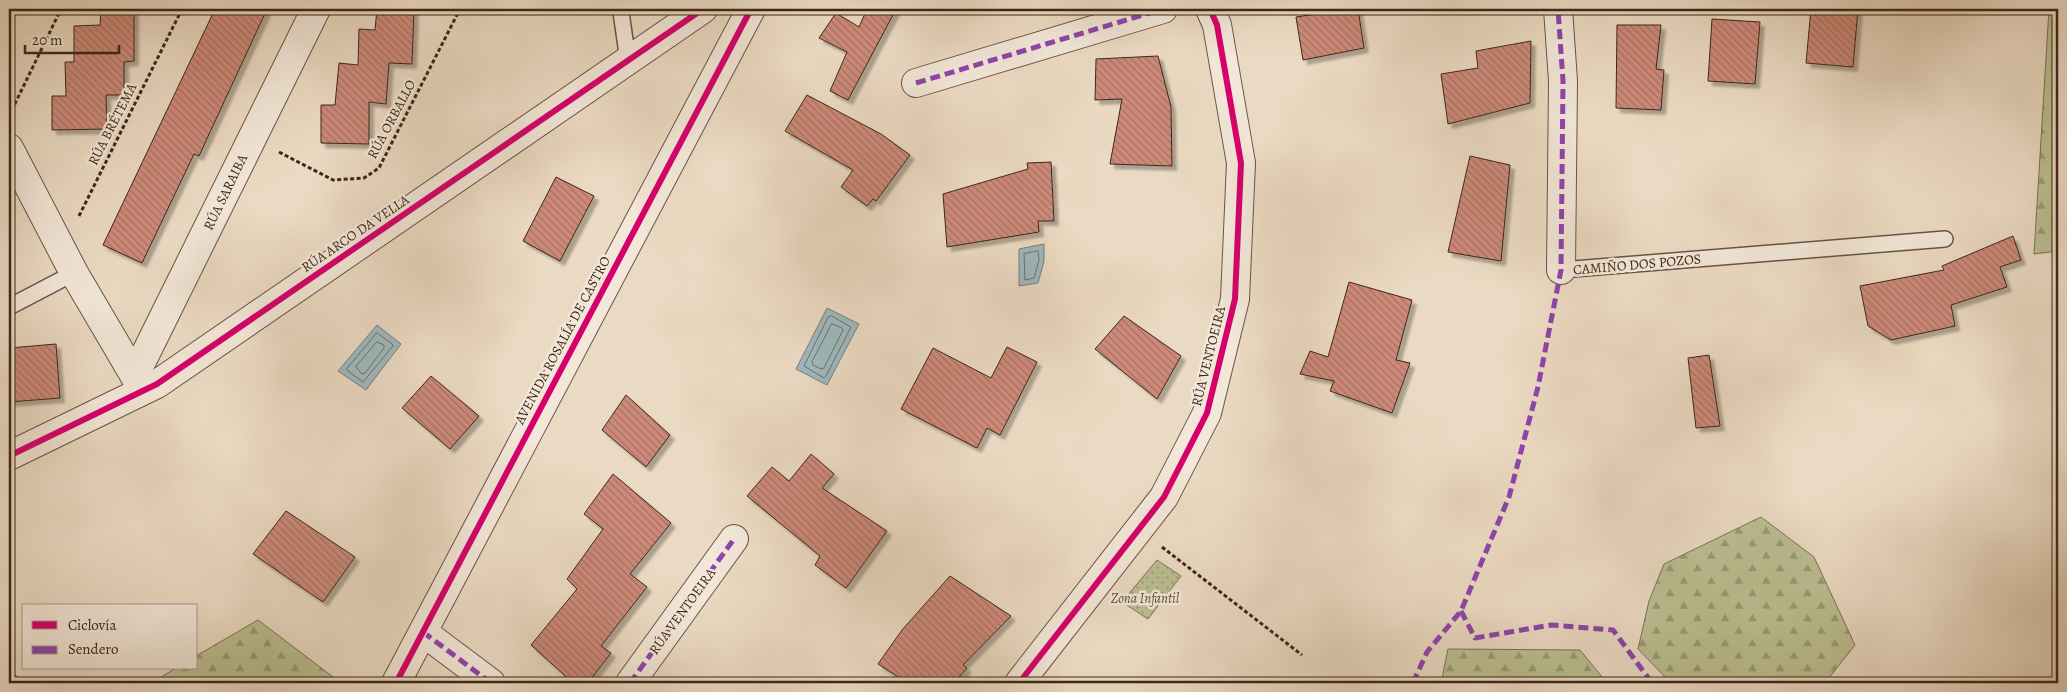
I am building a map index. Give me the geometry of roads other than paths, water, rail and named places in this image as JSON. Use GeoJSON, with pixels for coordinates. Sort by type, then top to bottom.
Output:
{"type":"FeatureCollection","features":[{"type":"Feature","properties":{"kind":"street","name":"RÚA SARAIBA"},"geometry":{"type":"LineString","coordinates":[[139,383],[252,138],[316,9]]}},
{"type":"Feature","properties":{"kind":"street","name":"RÚA ARCO DA VELLA"},"geometry":{"type":"LineString","coordinates":[[9,456],[139,383],[165,378],[703,9]]}},
{"type":"Feature","properties":{"kind":"street","name":"AVENIDA ROSALÍA DE CASTRO"},"geometry":{"type":"LineString","coordinates":[[396,683],[748,9]]}},
{"type":"Feature","properties":{"kind":"street"},"geometry":{"type":"LineString","coordinates":[[916,84],[1163,9]]}},
{"type":"Feature","properties":{"kind":"street","name":"RÚA VENTOEIRA"},"geometry":{"type":"LineString","coordinates":[[1020,683],[1164,497],[1207,413],[1235,299],[1241,163],[1217,25],[1210,9]]}},
{"type":"Feature","properties":{"kind":"street","name":"CAMIÑO DOS POZOS"},"geometry":{"type":"LineString","coordinates":[[1558,9],[1563,81],[1560,270]]}},
{"type":"Feature","properties":{"kind":"street"},"geometry":{"type":"LineString","coordinates":[[9,148],[16,182],[68,261],[139,383]]}},
{"type":"Feature","properties":{"kind":"street","name":"RÚA VENTOEIRA"},"geometry":{"type":"LineString","coordinates":[[630,683],[734,540]]}},
{"type":"Feature","properties":{"kind":"street"},"geometry":{"type":"LineString","coordinates":[[423,632],[491,683]]}},
{"type":"Feature","properties":{"kind":"lane"},"geometry":{"type":"LineString","coordinates":[[622,9],[628,61]]}},
{"type":"Feature","properties":{"kind":"lane","name":"CAMIÑO DOS POZOS"},"geometry":{"type":"LineString","coordinates":[[1560,270],[1945,239]]}},
{"type":"Feature","properties":{"kind":"lane"},"geometry":{"type":"LineString","coordinates":[[9,307],[68,261]]}},
{"type":"Feature","properties":{"kind":"water"},"geometry":{"type":"Polygon","coordinates":[[[1044,244],[1044,261],[1038,283],[1019,286],[1019,249],[1044,244]]]}},
{"type":"Feature","properties":{"kind":"water"},"geometry":{"type":"Polygon","coordinates":[[[827,308],[859,324],[827,385],[796,369],[827,308]]]}},
{"type":"Feature","properties":{"kind":"water"},"geometry":{"type":"Polygon","coordinates":[[[377,325],[401,344],[366,390],[338,371],[377,325]]]}},
{"type":"Feature","properties":{"kind":"park label","name":"Zona Infantil"},"geometry":{"type":"Point","coordinates":[1145,598]}}]}
